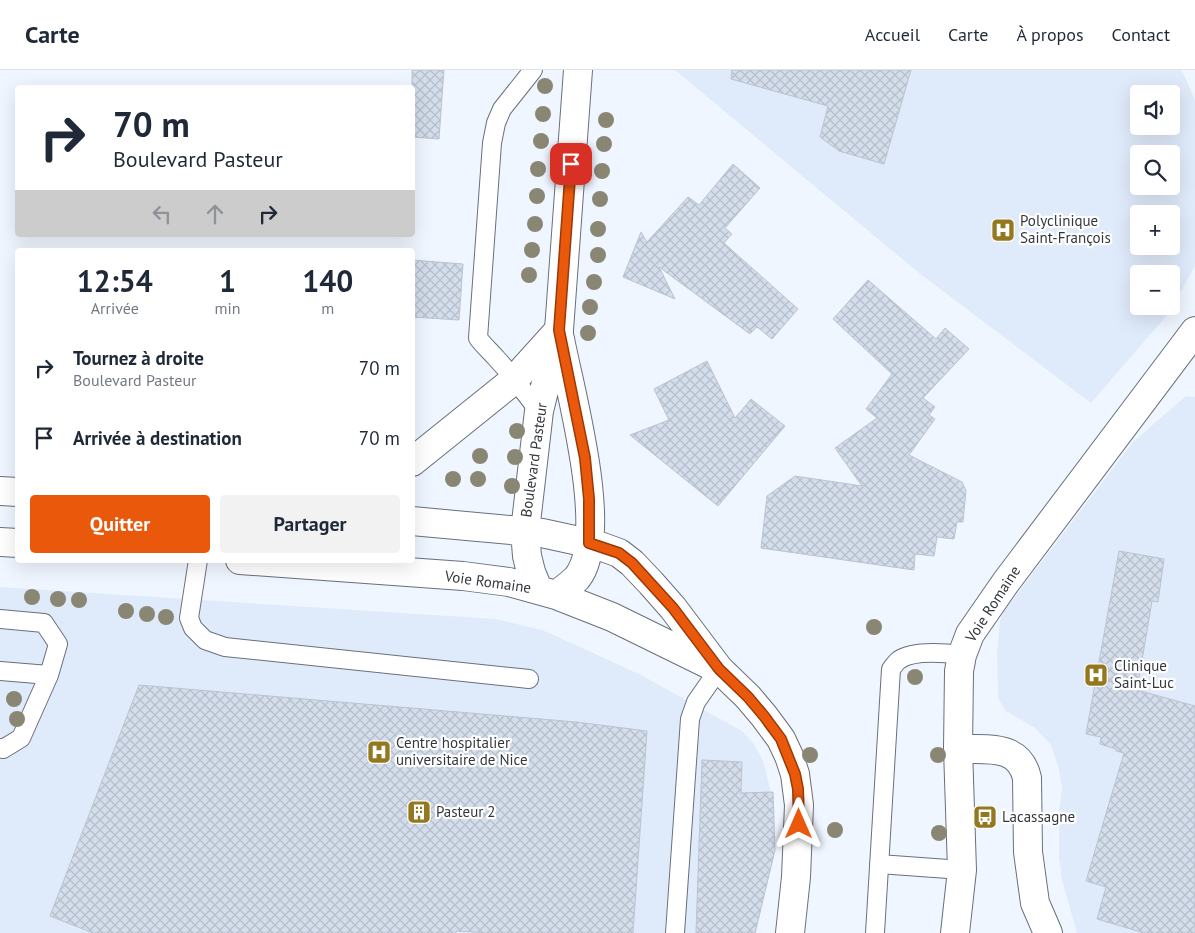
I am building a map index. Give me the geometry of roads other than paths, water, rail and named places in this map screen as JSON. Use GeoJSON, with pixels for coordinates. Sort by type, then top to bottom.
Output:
{"type":"FeatureCollection","features":[{"type":"Feature","properties":{"kind":"main road","name":"Boulevard Pasteur"},"geometry":{"type":"LineString","coordinates":[[559,330],[585,458],[589,499],[589,543],[585,562],[577,577],[547,592],[531,572],[527,556],[525,531],[539,411],[559,330],[578,70]]}},
{"type":"Feature","properties":{"kind":"main road"},"geometry":{"type":"LineString","coordinates":[[415,460],[514,380],[559,330]]}},
{"type":"Feature","properties":{"kind":"main road","name":"Voie Romaine"},"geometry":{"type":"LineString","coordinates":[[955,933],[962,870],[958,749],[959,671],[962,655],[970,634],[1006,582],[1195,331]]}},
{"type":"Feature","properties":{"kind":"main road"},"geometry":{"type":"LineString","coordinates":[[0,491],[15,492]]}},
{"type":"Feature","properties":{"kind":"main road","name":"Voie Romaine"},"geometry":{"type":"LineString","coordinates":[[415,522],[525,531],[561,536],[619,553],[632,563],[673,608],[719,669],[748,697],[781,739],[795,774],[799,805],[799,842],[790,933]]}},
{"type":"Feature","properties":{"kind":"main road"},"geometry":{"type":"LineString","coordinates":[[0,542],[15,543]]}},
{"type":"Feature","properties":{"kind":"main road","name":"Voie Romaine"},"geometry":{"type":"LineString","coordinates":[[282,563],[463,576],[508,582],[547,592],[612,617],[719,669]]}},
{"type":"Feature","properties":{"kind":"main road"},"geometry":{"type":"LineString","coordinates":[[958,749],[1005,751],[1016,758],[1025,770],[1027,778],[1028,852],[1035,903],[1048,933]]}},
{"type":"Feature","properties":{"kind":"lane"},"geometry":{"type":"LineString","coordinates":[[533,70],[502,110],[492,143],[478,338],[486,349],[495,356],[539,411]]}},
{"type":"Feature","properties":{"kind":"lane"},"geometry":{"type":"LineString","coordinates":[[198,563],[190,618],[193,628],[205,640],[225,647],[529,678]]}},
{"type":"Feature","properties":{"kind":"lane"},"geometry":{"type":"LineString","coordinates":[[0,619],[44,623],[58,644],[49,675],[21,738],[3,749],[0,748]]}},
{"type":"Feature","properties":{"kind":"lane"},"geometry":{"type":"LineString","coordinates":[[875,933],[891,669],[899,660],[916,654],[934,652],[962,655]]}},
{"type":"Feature","properties":{"kind":"lane"},"geometry":{"type":"LineString","coordinates":[[675,933],[690,719],[696,702],[719,669]]}},
{"type":"Feature","properties":{"kind":"lane"},"geometry":{"type":"LineString","coordinates":[[0,671],[49,675]]}},
{"type":"Feature","properties":{"kind":"lane"},"geometry":{"type":"LineString","coordinates":[[879,864],[962,870]]}},
{"type":"Feature","properties":{"kind":"place","name":"Polyclinique Saint-François"},"geometry":{"type":"Point","coordinates":[1003,230]}},
{"type":"Feature","properties":{"kind":"place","name":"Clinique Saint-Luc"},"geometry":{"type":"Point","coordinates":[1096,675]}},
{"type":"Feature","properties":{"kind":"place","name":"Centre hospitalier universitaire de Nice"},"geometry":{"type":"Point","coordinates":[379,752]}},
{"type":"Feature","properties":{"kind":"place","name":"Pasteur 2"},"geometry":{"type":"Point","coordinates":[419,812]}},
{"type":"Feature","properties":{"kind":"place","name":"Lacassagne"},"geometry":{"type":"Point","coordinates":[985,817]}}]}
